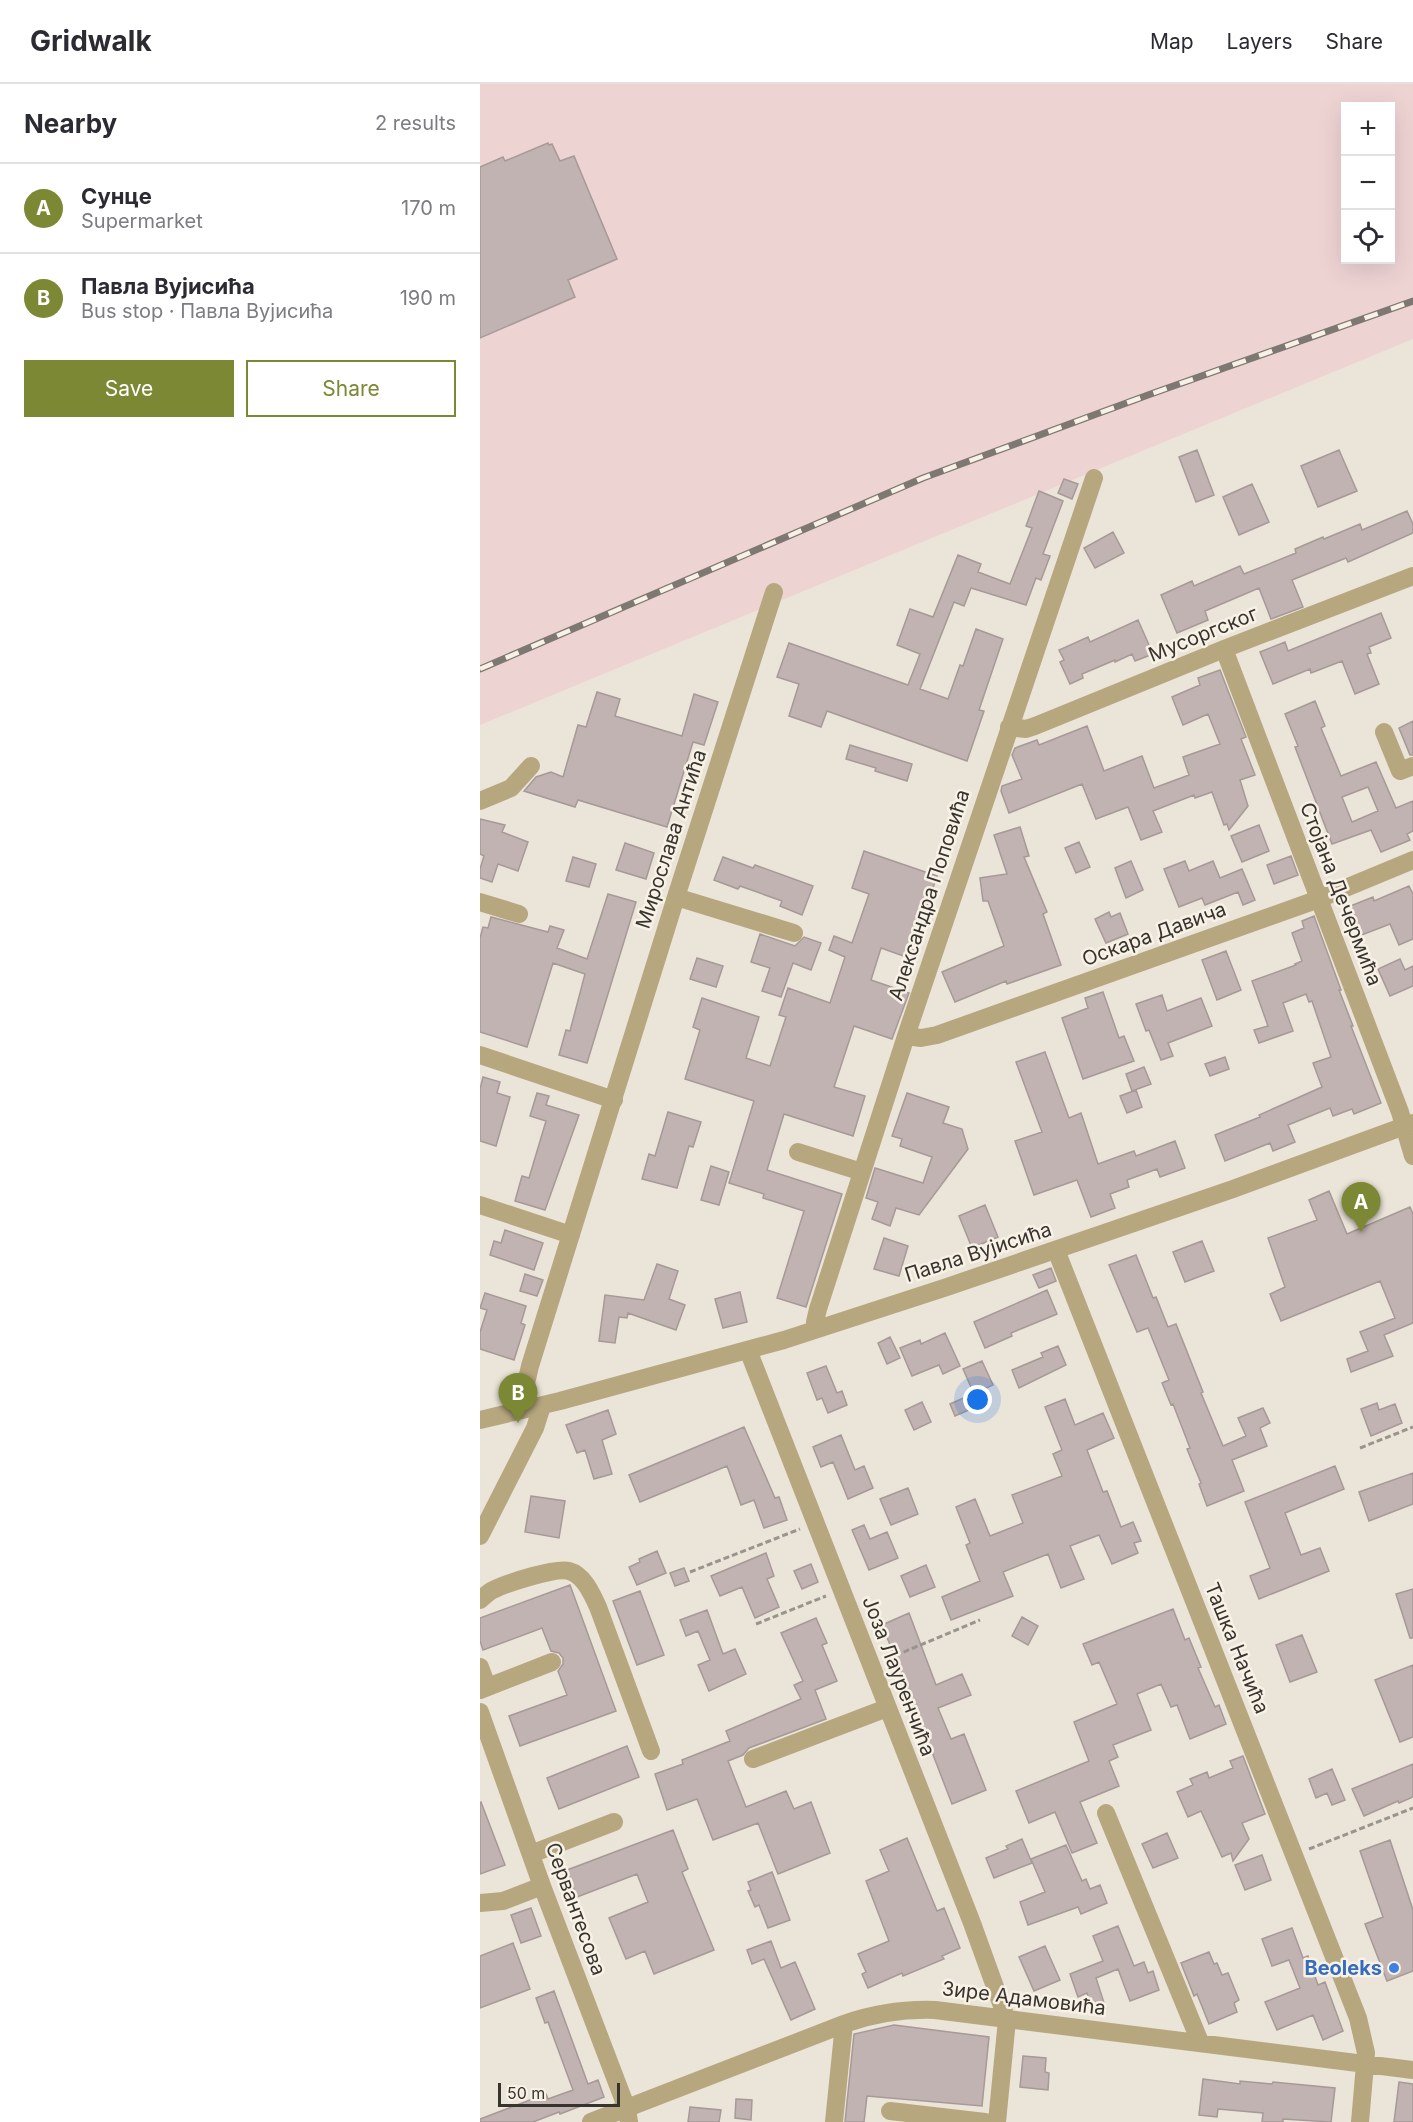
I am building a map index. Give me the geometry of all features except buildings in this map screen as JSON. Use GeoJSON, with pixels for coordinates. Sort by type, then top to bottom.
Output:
{"type":"FeatureCollection","features":[{"type":"Feature","properties":{"kind":"street","name":"Александра Поповића"},"geometry":{"type":"LineString","coordinates":[[816,1329],[818,1309],[906,1036],[1094,478]]}},
{"type":"Feature","properties":{"kind":"street","name":"Мусоргског"},"geometry":{"type":"LineString","coordinates":[[1009,727],[1026,729],[1035,726],[1224,649],[1413,576]]}},
{"type":"Feature","properties":{"kind":"street","name":"Мирослава Антића"},"geometry":{"type":"LineString","coordinates":[[533,1407],[524,1392],[530,1366],[774,592]]}},
{"type":"Feature","properties":{"kind":"street","name":"Стојана Дечермића"},"geometry":{"type":"LineString","coordinates":[[1224,649],[1319,899],[1409,1125],[1413,1156]]}},
{"type":"Feature","properties":{"kind":"street"},"geometry":{"type":"LineString","coordinates":[[1384,732],[1400,771],[1413,766]]}},
{"type":"Feature","properties":{"kind":"street"},"geometry":{"type":"LineString","coordinates":[[480,801],[511,788],[531,766]]}},
{"type":"Feature","properties":{"kind":"street","name":"Оскара Давича"},"geometry":{"type":"LineString","coordinates":[[906,1036],[921,1038],[937,1035],[1319,899],[1413,860]]}},
{"type":"Feature","properties":{"kind":"street"},"geometry":{"type":"LineString","coordinates":[[676,897],[794,933]]}},
{"type":"Feature","properties":{"kind":"street"},"geometry":{"type":"LineString","coordinates":[[480,902],[519,914]]}},
{"type":"Feature","properties":{"kind":"street"},"geometry":{"type":"LineString","coordinates":[[480,1055],[614,1100]]}},
{"type":"Feature","properties":{"kind":"street","name":"Павла Вујисића"},"geometry":{"type":"LineString","coordinates":[[480,1420],[748,1350],[816,1329],[1056,1250],[1409,1125]]}},
{"type":"Feature","properties":{"kind":"street"},"geometry":{"type":"LineString","coordinates":[[798,1152],[862,1172]]}},
{"type":"Feature","properties":{"kind":"street"},"geometry":{"type":"LineString","coordinates":[[480,1205],[571,1234]]}},
{"type":"Feature","properties":{"kind":"street","name":"Ташка Начића"},"geometry":{"type":"LineString","coordinates":[[1056,1250],[1358,2018],[1366,2053],[1360,2122]]}},
{"type":"Feature","properties":{"kind":"street","name":"Јоза Лауренчића"},"geometry":{"type":"LineString","coordinates":[[748,1350],[972,1923],[1007,2020]]}},
{"type":"Feature","properties":{"kind":"street"},"geometry":{"type":"LineString","coordinates":[[480,1536],[540,1418],[533,1407]]}},
{"type":"Feature","properties":{"kind":"street"},"geometry":{"type":"LineString","coordinates":[[480,1600],[494,1589],[546,1573],[559,1570],[569,1571],[578,1576],[587,1585],[598,1607],[651,1751]]}},
{"type":"Feature","properties":{"kind":"street"},"geometry":{"type":"LineString","coordinates":[[480,1666],[483,1688],[552,1662]]}},
{"type":"Feature","properties":{"kind":"street"},"geometry":{"type":"LineString","coordinates":[[753,1759],[887,1708]]}},
{"type":"Feature","properties":{"kind":"street","name":"Сервантесова"},"geometry":{"type":"LineString","coordinates":[[480,1712],[628,2116]]}},
{"type":"Feature","properties":{"kind":"street"},"geometry":{"type":"LineString","coordinates":[[1106,1813],[1200,2042]]}},
{"type":"Feature","properties":{"kind":"street"},"geometry":{"type":"LineString","coordinates":[[531,1854],[614,1822]]}},
{"type":"Feature","properties":{"kind":"street"},"geometry":{"type":"LineString","coordinates":[[480,1903],[503,1901],[542,1886]]}},
{"type":"Feature","properties":{"kind":"street","name":"Зире Адамовића"},"geometry":{"type":"LineString","coordinates":[[591,2122],[628,2116],[844,2024],[881,2013],[917,2010],[935,2010],[1200,2042],[1413,2070]]}},
{"type":"Feature","properties":{"kind":"street"},"geometry":{"type":"LineString","coordinates":[[997,2122],[1007,2020]]}},
{"type":"Feature","properties":{"kind":"street"},"geometry":{"type":"LineString","coordinates":[[834,2122],[844,2024]]}},
{"type":"Feature","properties":{"kind":"street"},"geometry":{"type":"LineString","coordinates":[[890,2111],[985,2122]]}},
{"type":"Feature","properties":{"kind":"path"},"geometry":{"type":"LineString","coordinates":[[1360,1448],[1413,1427]]}},
{"type":"Feature","properties":{"kind":"path"},"geometry":{"type":"LineString","coordinates":[[690,1572],[816,1523]]}},
{"type":"Feature","properties":{"kind":"path"},"geometry":{"type":"LineString","coordinates":[[756,1624],[841,1589]]}},
{"type":"Feature","properties":{"kind":"path"},"geometry":{"type":"LineString","coordinates":[[871,1665],[980,1620]]}},
{"type":"Feature","properties":{"kind":"path"},"geometry":{"type":"LineString","coordinates":[[1295,1855],[1413,1808]]}},
{"type":"Feature","properties":{"kind":"shaded area"},"geometry":{"type":"Polygon","coordinates":[[[480,84],[1413,84],[1413,339],[480,725],[480,84]]]}},
{"type":"Feature","properties":{"kind":"railway"},"geometry":{"type":"LineString","coordinates":[[480,669],[923,478],[1413,301]]}},
{"type":"Feature","properties":{"kind":"place","name":"Сунце"},"geometry":{"type":"Point","coordinates":[1361,1232]}},
{"type":"Feature","properties":{"kind":"place","name":"Павла Вујисића"},"geometry":{"type":"Point","coordinates":[518,1423]}},
{"type":"Feature","properties":{"kind":"place","name":"Beoleks"},"geometry":{"type":"Point","coordinates":[1394,1968]}}]}
